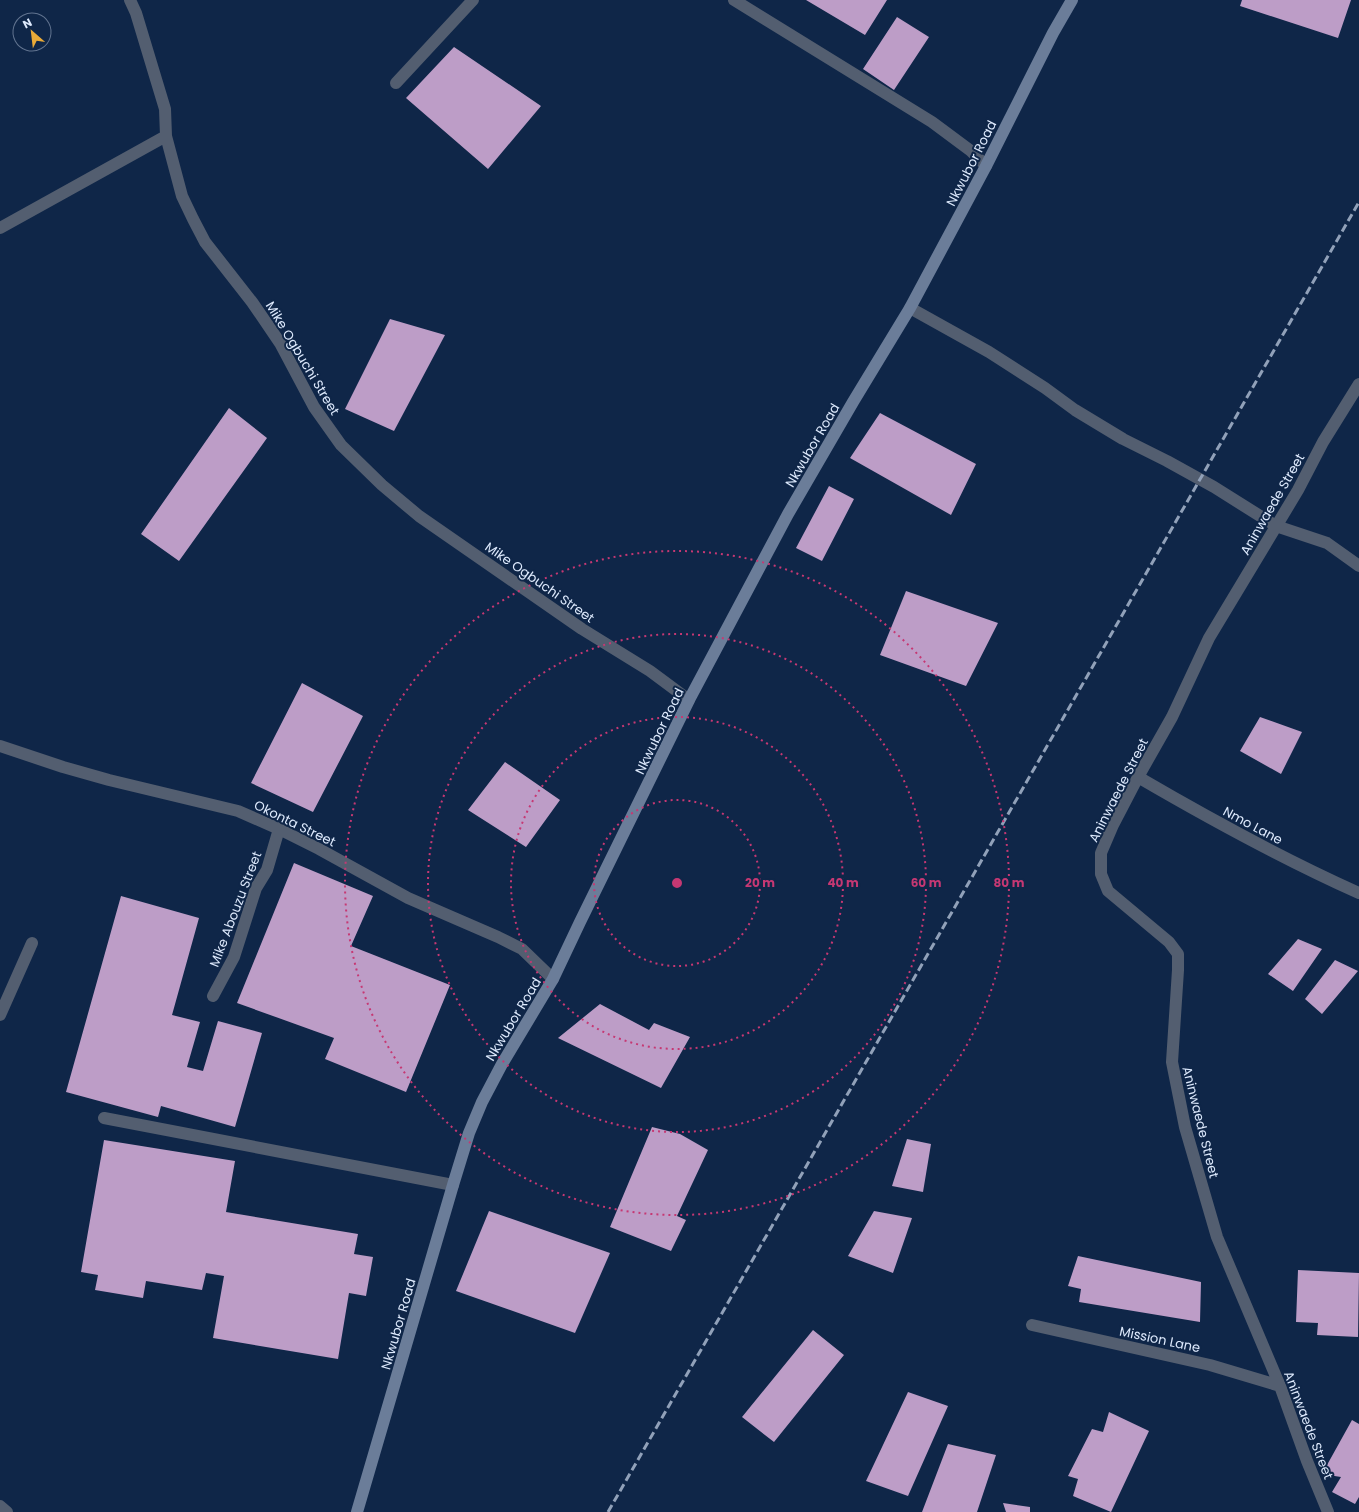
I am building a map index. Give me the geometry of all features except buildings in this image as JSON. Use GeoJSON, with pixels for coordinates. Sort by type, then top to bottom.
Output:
{"type":"FeatureCollection","features":[{"type":"Feature","properties":{"kind":"street","name":"Mike Ogbuchi Street"},"geometry":{"type":"LineString","coordinates":[[130,0],[136,13],[165,109],[166,136],[182,196],[205,242],[252,302],[280,343],[314,407],[341,445],[382,485],[420,516],[582,629],[650,671],[689,700]]}},
{"type":"Feature","properties":{"kind":"street"},"geometry":{"type":"LineString","coordinates":[[396,83],[473,0]]}},
{"type":"Feature","properties":{"kind":"street"},"geometry":{"type":"LineString","coordinates":[[734,0],[937,126],[971,151],[986,166]]}},
{"type":"Feature","properties":{"kind":"street","name":"Nkwubor Road"},"geometry":{"type":"LineString","coordinates":[[357,1512],[453,1185],[469,1133],[482,1102],[502,1064],[553,979],[689,700],[788,514],[910,308],[986,166],[1053,33],[1072,0]]}},
{"type":"Feature","properties":{"kind":"street"},"geometry":{"type":"LineString","coordinates":[[0,228],[166,136]]}},
{"type":"Feature","properties":{"kind":"street"},"geometry":{"type":"LineString","coordinates":[[910,308],[989,352],[1045,388],[1075,410],[1122,439],[1167,461],[1214,487],[1276,526],[1327,543],[1359,566]]}},
{"type":"Feature","properties":{"kind":"street","name":"Aninwaede Street"},"geometry":{"type":"LineString","coordinates":[[1328,1512],[1307,1461],[1280,1386],[1217,1238],[1186,1127],[1172,1062],[1178,954],[1169,942],[1108,892],[1101,874],[1102,853],[1113,825],[1172,717],[1209,638],[1298,490],[1323,442],[1359,384]]}},
{"type":"Feature","properties":{"kind":"street","name":"Okonta Street"},"geometry":{"type":"LineString","coordinates":[[0,746],[63,767],[109,780],[238,811],[280,829],[408,898],[522,949],[553,979]]}},
{"type":"Feature","properties":{"kind":"street","name":"Nmo Lane"},"geometry":{"type":"LineString","coordinates":[[1138,777],[1210,818],[1313,873],[1359,893]]}},
{"type":"Feature","properties":{"kind":"street","name":"Mike Abouzu Street"},"geometry":{"type":"LineString","coordinates":[[214,996],[234,957],[256,888],[267,870],[280,829]]}},
{"type":"Feature","properties":{"kind":"street"},"geometry":{"type":"LineString","coordinates":[[0,1015],[32,943]]}},
{"type":"Feature","properties":{"kind":"street"},"geometry":{"type":"LineString","coordinates":[[104,1118],[453,1185]]}},
{"type":"Feature","properties":{"kind":"street","name":"Mission Lane"},"geometry":{"type":"LineString","coordinates":[[1032,1326],[1210,1364],[1280,1386]]}},
{"type":"Feature","properties":{"kind":"street"},"geometry":{"type":"LineString","coordinates":[[0,1506],[8,1512]]}},
{"type":"Feature","properties":{"kind":"railway"},"geometry":{"type":"LineString","coordinates":[[608,1512],[1359,202]]}}]}
